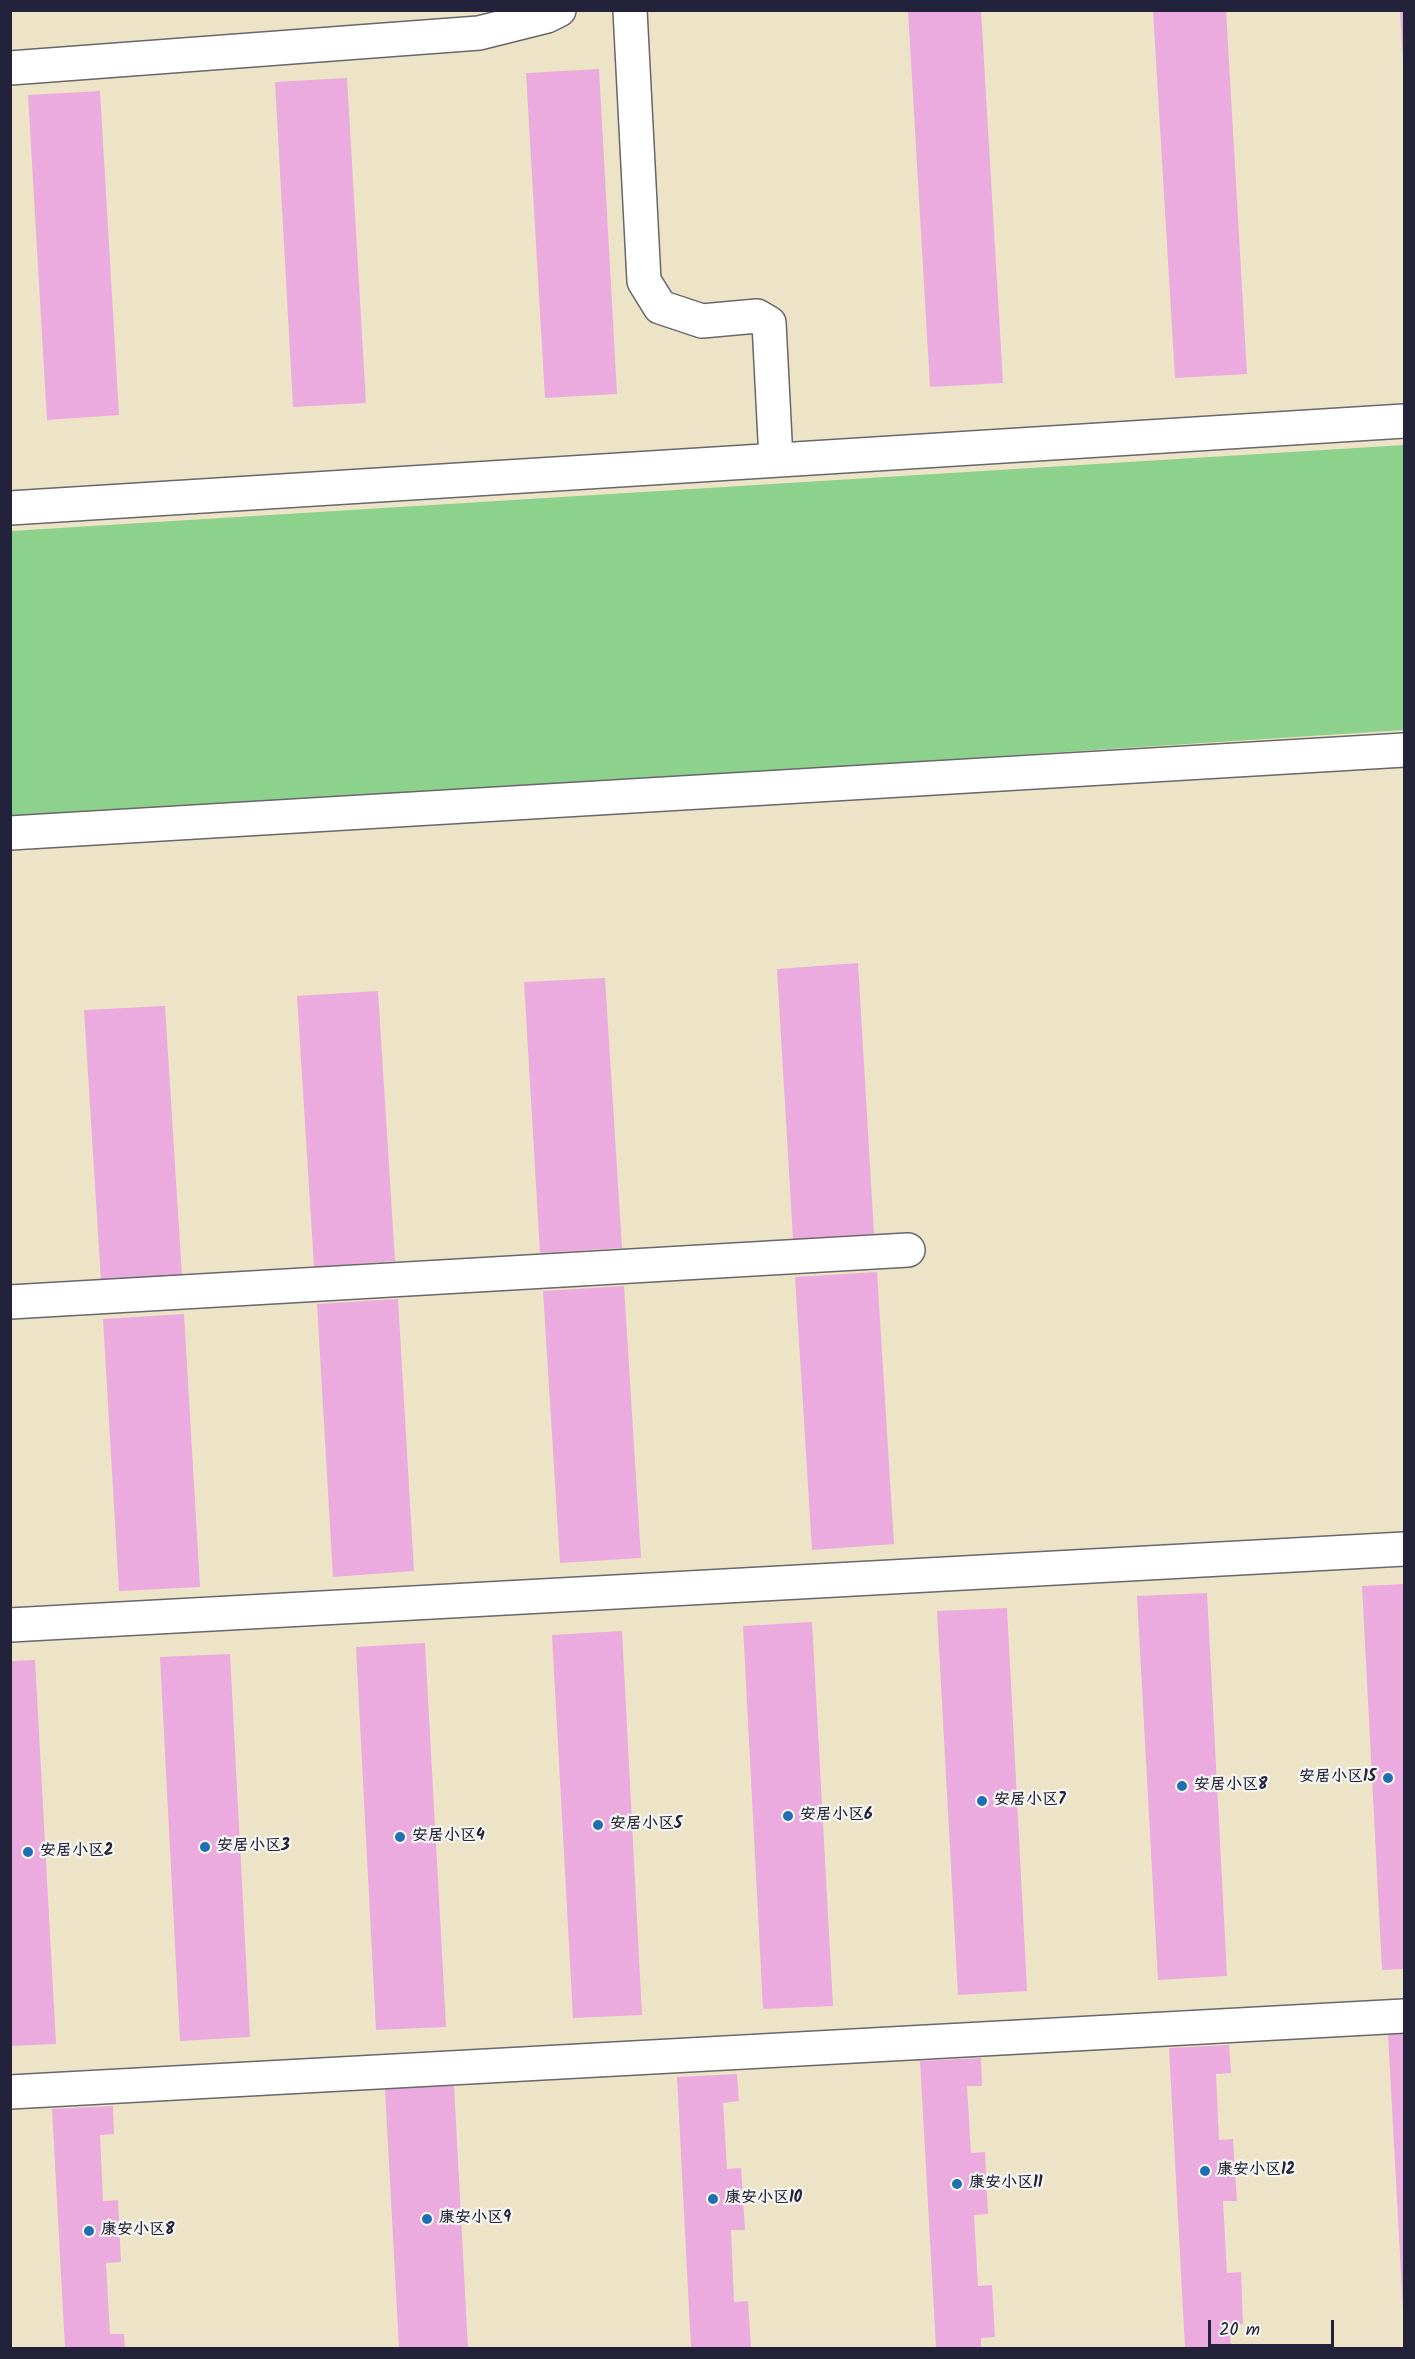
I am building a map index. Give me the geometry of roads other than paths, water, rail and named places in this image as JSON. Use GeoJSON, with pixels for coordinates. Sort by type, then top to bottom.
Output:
{"type":"FeatureCollection","features":[{"type":"Feature","properties":{"kind":"street"},"geometry":{"type":"LineString","coordinates":[[10,68],[479,33],[547,16],[559,10]]}},
{"type":"Feature","properties":{"kind":"street"},"geometry":{"type":"LineString","coordinates":[[630,10],[644,281],[660,307],[702,321],[757,316],[769,323],[776,460]]}},
{"type":"Feature","properties":{"kind":"street"},"geometry":{"type":"LineString","coordinates":[[10,508],[1404,421]]}},
{"type":"Feature","properties":{"kind":"street"},"geometry":{"type":"LineString","coordinates":[[10,833],[1404,750]]}},
{"type":"Feature","properties":{"kind":"street"},"geometry":{"type":"LineString","coordinates":[[10,1302],[908,1250]]}},
{"type":"Feature","properties":{"kind":"street"},"geometry":{"type":"LineString","coordinates":[[10,1625],[1404,1549]]}},
{"type":"Feature","properties":{"kind":"street"},"geometry":{"type":"LineString","coordinates":[[10,2092],[1404,2016]]}},
{"type":"Feature","properties":{"kind":"place","name":"安居小区15"},"geometry":{"type":"Point","coordinates":[1388,1778]}},
{"type":"Feature","properties":{"kind":"place","name":"安居小区8"},"geometry":{"type":"Point","coordinates":[1182,1786]}},
{"type":"Feature","properties":{"kind":"place","name":"安居小区7"},"geometry":{"type":"Point","coordinates":[982,1801]}},
{"type":"Feature","properties":{"kind":"place","name":"安居小区6"},"geometry":{"type":"Point","coordinates":[788,1816]}},
{"type":"Feature","properties":{"kind":"place","name":"安居小区5"},"geometry":{"type":"Point","coordinates":[598,1825]}},
{"type":"Feature","properties":{"kind":"place","name":"安居小区4"},"geometry":{"type":"Point","coordinates":[400,1837]}},
{"type":"Feature","properties":{"kind":"place","name":"安居小区3"},"geometry":{"type":"Point","coordinates":[205,1847]}},
{"type":"Feature","properties":{"kind":"place","name":"安居小区2"},"geometry":{"type":"Point","coordinates":[28,1852]}},
{"type":"Feature","properties":{"kind":"place","name":"康安小区12"},"geometry":{"type":"Point","coordinates":[1205,2171]}},
{"type":"Feature","properties":{"kind":"place","name":"康安小区11"},"geometry":{"type":"Point","coordinates":[957,2184]}},
{"type":"Feature","properties":{"kind":"place","name":"康安小区10"},"geometry":{"type":"Point","coordinates":[713,2199]}},
{"type":"Feature","properties":{"kind":"place","name":"康安小区9"},"geometry":{"type":"Point","coordinates":[427,2219]}},
{"type":"Feature","properties":{"kind":"place","name":"康安小区8"},"geometry":{"type":"Point","coordinates":[89,2231]}}]}
